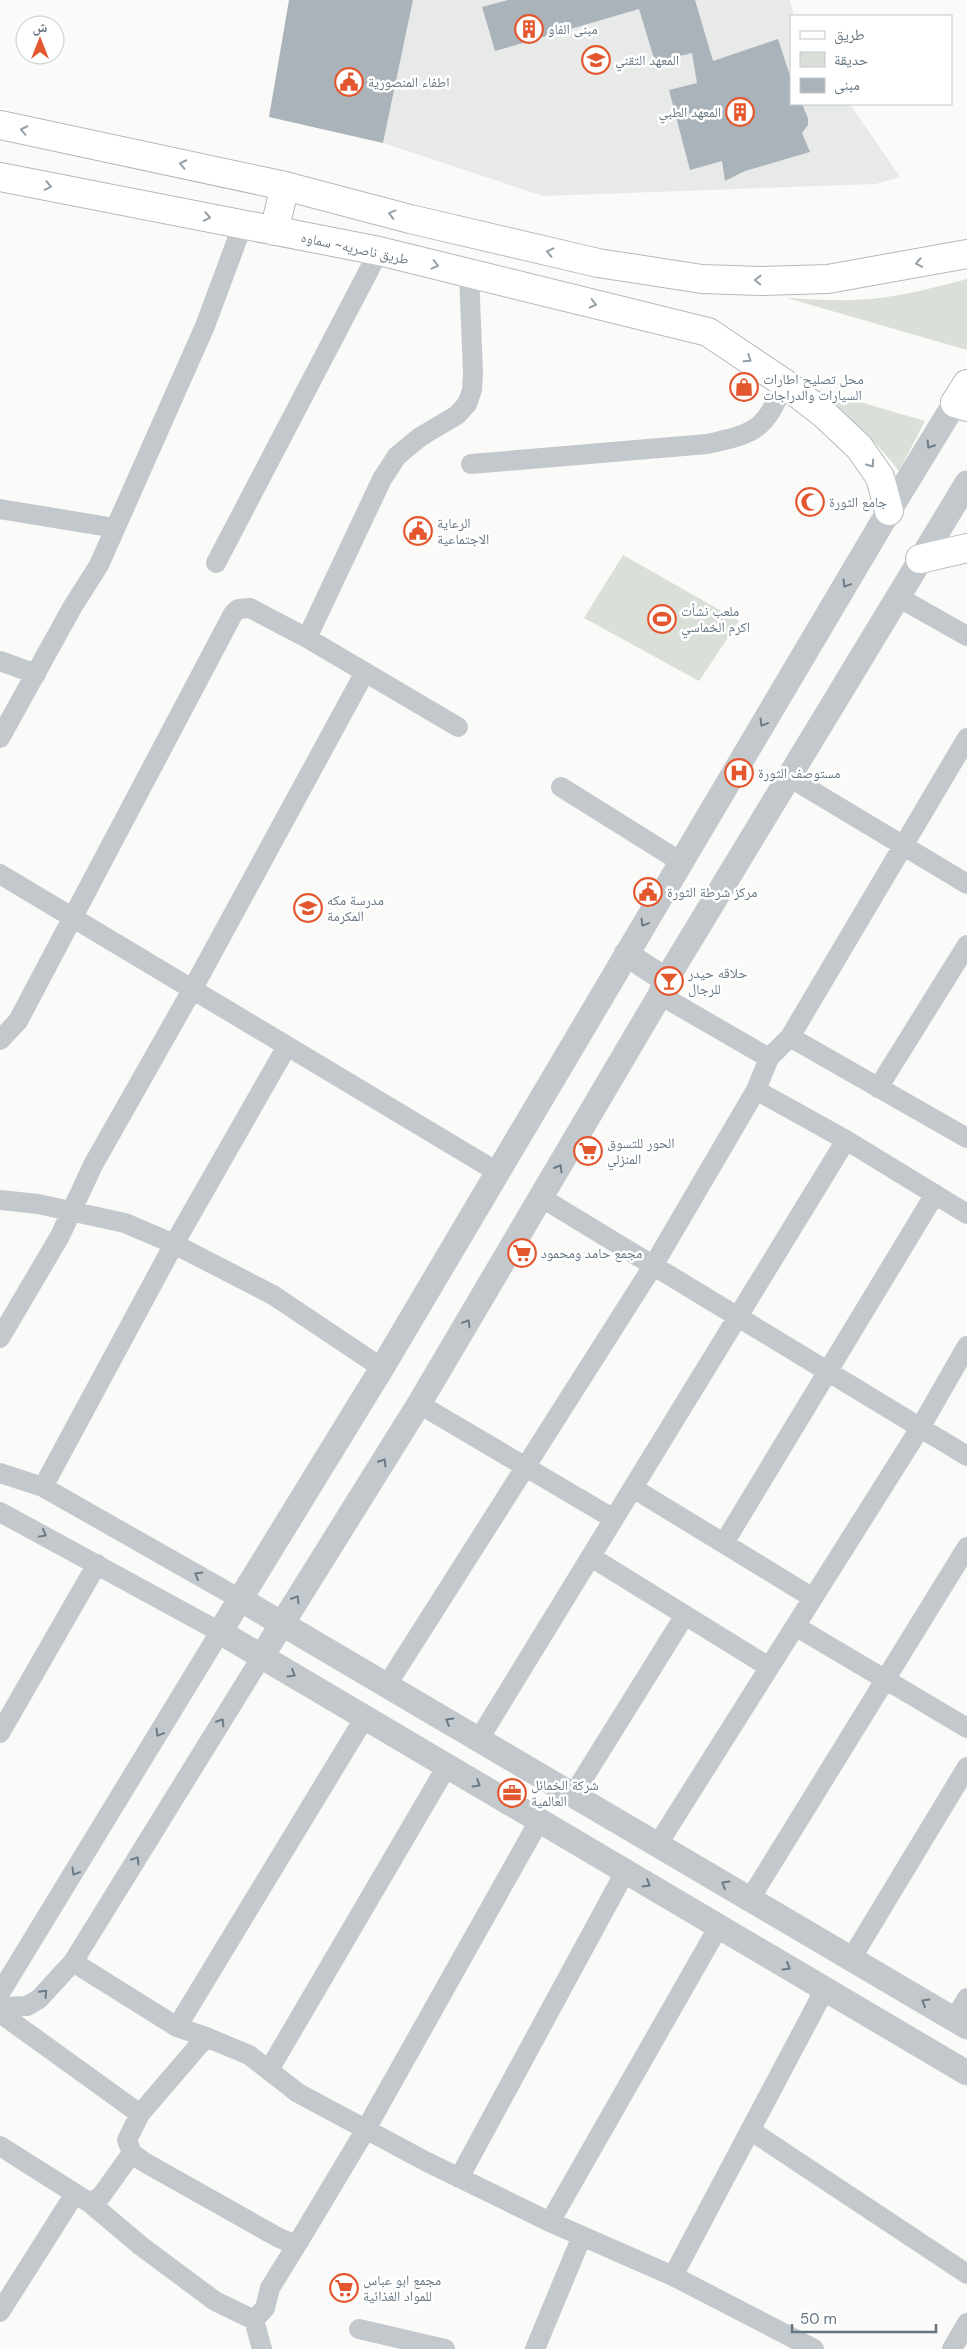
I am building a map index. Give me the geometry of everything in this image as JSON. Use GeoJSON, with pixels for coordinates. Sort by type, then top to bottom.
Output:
{"type":"FeatureCollection","features":[{"type":"Feature","properties":{"kind":"highway"},"geometry":{"type":"LineString","coordinates":[[0,125],[285,186],[410,219],[598,263],[702,279],[761,281],[828,279],[967,254]]}},
{"type":"Feature","properties":{"kind":"highway","name":"طريق ناصريه~ سماوه"},"geometry":{"type":"LineString","coordinates":[[0,177],[379,252],[708,332],[784,383]]}},
{"type":"Feature","properties":{"kind":"highway"},"geometry":{"type":"LineString","coordinates":[[274,231],[285,186]]}},
{"type":"Feature","properties":{"kind":"highway"},"geometry":{"type":"LineString","coordinates":[[784,383],[825,415],[859,447],[880,477],[889,511]]}},
{"type":"Feature","properties":{"kind":"highway"},"geometry":{"type":"LineString","coordinates":[[920,559],[967,548]]}},
{"type":"Feature","properties":{"kind":"street"},"geometry":{"type":"LineString","coordinates":[[0,738],[73,606],[99,565],[205,326],[243,224]]}},
{"type":"Feature","properties":{"kind":"street"},"geometry":{"type":"LineString","coordinates":[[216,563],[379,252]]}},
{"type":"Feature","properties":{"kind":"street"},"geometry":{"type":"LineString","coordinates":[[306,638],[382,479],[397,456],[420,437],[457,415],[467,404],[472,390],[473,373],[469,274]]}},
{"type":"Feature","properties":{"kind":"street"},"geometry":{"type":"LineString","coordinates":[[471,464],[707,444],[734,438],[753,431],[766,421],[784,383]]}},
{"type":"Feature","properties":{"kind":"street"},"geometry":{"type":"LineString","coordinates":[[0,1992],[382,1368],[889,511],[963,398]]}},
{"type":"Feature","properties":{"kind":"street"},"geometry":{"type":"LineString","coordinates":[[0,2007],[27,2006],[39,2000],[73,1962],[282,1622],[419,1404],[542,1198],[663,988],[967,483]]}},
{"type":"Feature","properties":{"kind":"street"},"geometry":{"type":"LineString","coordinates":[[0,509],[115,528]]}},
{"type":"Feature","properties":{"kind":"street"},"geometry":{"type":"LineString","coordinates":[[898,597],[967,636]]}},
{"type":"Feature","properties":{"kind":"street"},"geometry":{"type":"LineString","coordinates":[[0,1040],[18,1022],[233,614],[238,609],[250,608],[306,638],[458,727]]}},
{"type":"Feature","properties":{"kind":"street"},"geometry":{"type":"LineString","coordinates":[[0,661],[36,674]]}},
{"type":"Feature","properties":{"kind":"street"},"geometry":{"type":"LineString","coordinates":[[0,1338],[60,1236],[93,1165],[192,990],[365,672]]}},
{"type":"Feature","properties":{"kind":"street"},"geometry":{"type":"LineString","coordinates":[[387,1685],[653,1266],[756,1090],[769,1058],[790,1037],[967,738]]}},
{"type":"Feature","properties":{"kind":"street"},"geometry":{"type":"LineString","coordinates":[[789,778],[967,884]]}},
{"type":"Feature","properties":{"kind":"street"},"geometry":{"type":"LineString","coordinates":[[561,787],[681,862]]}},
{"type":"Feature","properties":{"kind":"street"},"geometry":{"type":"LineString","coordinates":[[0,874],[498,1173]]}},
{"type":"Feature","properties":{"kind":"street"},"geometry":{"type":"LineString","coordinates":[[878,1088],[967,945]]}},
{"type":"Feature","properties":{"kind":"street"},"geometry":{"type":"LineString","coordinates":[[626,954],[663,988],[769,1058]]}},
{"type":"Feature","properties":{"kind":"street"},"geometry":{"type":"LineString","coordinates":[[790,1037],[967,1138]]}},
{"type":"Feature","properties":{"kind":"street"},"geometry":{"type":"LineString","coordinates":[[43,1486],[174,1244],[287,1046]]}},
{"type":"Feature","properties":{"kind":"street"},"geometry":{"type":"LineString","coordinates":[[756,1090],[846,1140],[967,1214]]}},
{"type":"Feature","properties":{"kind":"street"},"geometry":{"type":"LineString","coordinates":[[479,1739],[846,1140]]}},
{"type":"Feature","properties":{"kind":"street"},"geometry":{"type":"LineString","coordinates":[[724,1543],[826,1371],[935,1194]]}},
{"type":"Feature","properties":{"kind":"street"},"geometry":{"type":"LineString","coordinates":[[542,1198],[967,1456]]}},
{"type":"Feature","properties":{"kind":"street"},"geometry":{"type":"LineString","coordinates":[[0,1200],[38,1204],[125,1223],[174,1244],[273,1296],[382,1368]]}},
{"type":"Feature","properties":{"kind":"street"},"geometry":{"type":"LineString","coordinates":[[658,1844],[920,1428],[967,1346]]}},
{"type":"Feature","properties":{"kind":"street"},"geometry":{"type":"LineString","coordinates":[[419,1404],[614,1519]]}},
{"type":"Feature","properties":{"kind":"street"},"geometry":{"type":"LineString","coordinates":[[0,1473],[43,1486],[282,1622],[961,2023],[967,1998]]}},
{"type":"Feature","properties":{"kind":"street"},"geometry":{"type":"LineString","coordinates":[[633,1488],[813,1598]]}},
{"type":"Feature","properties":{"kind":"street"},"geometry":{"type":"LineString","coordinates":[[3,1520],[97,1564],[262,1656],[967,2073]]}},
{"type":"Feature","properties":{"kind":"street"},"geometry":{"type":"LineString","coordinates":[[750,1899],[967,1547]]}},
{"type":"Feature","properties":{"kind":"street"},"geometry":{"type":"LineString","coordinates":[[590,1557],[769,1667]]}},
{"type":"Feature","properties":{"kind":"street"},"geometry":{"type":"LineString","coordinates":[[0,1733],[97,1564]]}},
{"type":"Feature","properties":{"kind":"street"},"geometry":{"type":"LineString","coordinates":[[573,1795],[685,1615]]}},
{"type":"Feature","properties":{"kind":"street"},"geometry":{"type":"LineString","coordinates":[[795,1626],[967,1728]]}},
{"type":"Feature","properties":{"kind":"street"},"geometry":{"type":"LineString","coordinates":[[177,2027],[365,1718]]}},
{"type":"Feature","properties":{"kind":"street"},"geometry":{"type":"LineString","coordinates":[[270,2070],[447,1766]]}},
{"type":"Feature","properties":{"kind":"street"},"geometry":{"type":"LineString","coordinates":[[852,1959],[967,1767]]}},
{"type":"Feature","properties":{"kind":"street"},"geometry":{"type":"LineString","coordinates":[[254,2320],[265,2308],[270,2288],[366,2129],[539,1820]]}},
{"type":"Feature","properties":{"kind":"street"},"geometry":{"type":"LineString","coordinates":[[459,2178],[625,1872]]}},
{"type":"Feature","properties":{"kind":"street"},"geometry":{"type":"LineString","coordinates":[[550,2222],[718,1926]]}},
{"type":"Feature","properties":{"kind":"street"},"geometry":{"type":"LineString","coordinates":[[73,1962],[177,2027],[249,2055],[298,2093],[459,2178],[550,2222],[673,2276],[814,2349]]}},
{"type":"Feature","properties":{"kind":"street"},"geometry":{"type":"LineString","coordinates":[[673,2276],[825,1989]]}},
{"type":"Feature","properties":{"kind":"street"},"geometry":{"type":"LineString","coordinates":[[0,2014],[140,2114]]}},
{"type":"Feature","properties":{"kind":"street"},"geometry":{"type":"LineString","coordinates":[[206,2037],[140,2114],[127,2140],[132,2153],[144,2162],[279,2238],[289,2242],[299,2241]]}},
{"type":"Feature","properties":{"kind":"street"},"geometry":{"type":"LineString","coordinates":[[750,2130],[967,2274]]}},
{"type":"Feature","properties":{"kind":"street"},"geometry":{"type":"LineString","coordinates":[[0,2146],[82,2199],[215,2301],[254,2320],[262,2349]]}},
{"type":"Feature","properties":{"kind":"street"},"geometry":{"type":"LineString","coordinates":[[0,2312],[82,2199],[100,2196],[132,2153]]}},
{"type":"Feature","properties":{"kind":"street"},"geometry":{"type":"LineString","coordinates":[[535,2349],[582,2236]]}},
{"type":"Feature","properties":{"kind":"street"},"geometry":{"type":"LineString","coordinates":[[952,2349],[967,2323]]}},
{"type":"Feature","properties":{"kind":"street"},"geometry":{"type":"LineString","coordinates":[[359,2329],[445,2349]]}},
{"type":"Feature","properties":{"kind":"shaded area","name":"المعهد التقني"},"geometry":{"type":"Polygon","coordinates":[[[408,0],[790,0],[794,15],[790,15],[790,105],[851,105],[900,177],[876,184],[543,196],[383,143],[413,1],[408,0]]]}},
{"type":"Feature","properties":{"kind":"green space"},"geometry":{"type":"Polygon","coordinates":[[[967,279],[967,350],[787,298],[845,300],[882,298],[925,290],[967,279]]]}},
{"type":"Feature","properties":{"kind":"green space"},"geometry":{"type":"Polygon","coordinates":[[[812,388],[925,421],[899,471],[858,426],[812,388]]]}},
{"type":"Feature","properties":{"kind":"green space","name":"ملعب نشأت اكرم الخماسي"},"geometry":{"type":"Polygon","coordinates":[[[623,555],[739,621],[699,681],[584,618],[623,555]]]}},
{"type":"Feature","properties":{"kind":"building"},"geometry":{"type":"Polygon","coordinates":[[[289,0],[413,0],[383,143],[269,117],[289,0]]]}},
{"type":"Feature","properties":{"kind":"building","name":"المعهد الطبي"},"geometry":{"type":"Polygon","coordinates":[[[508,0],[695,0],[713,61],[778,39],[790,76],[790,105],[802,105],[808,118],[808,125],[802,133],[810,152],[745,171],[725,181],[722,161],[690,170],[669,90],[697,83],[692,53],[655,62],[639,9],[495,51],[482,7],[508,0]]]}},
{"type":"Feature","properties":{"kind":"place","name":"مبنى الفاو"},"geometry":{"type":"Point","coordinates":[529,29]}},
{"type":"Feature","properties":{"kind":"place","name":"المعهد التقني"},"geometry":{"type":"Point","coordinates":[596,60]}},
{"type":"Feature","properties":{"kind":"place","name":"اطفاء المنصورية"},"geometry":{"type":"Point","coordinates":[349,82]}},
{"type":"Feature","properties":{"kind":"place","name":"المعهد الطبي"},"geometry":{"type":"Point","coordinates":[740,112]}},
{"type":"Feature","properties":{"kind":"place","name":"محل تصليح اطارات السيارات والدراجات"},"geometry":{"type":"Point","coordinates":[744,387]}},
{"type":"Feature","properties":{"kind":"place","name":"جامع الثورة"},"geometry":{"type":"Point","coordinates":[810,502]}},
{"type":"Feature","properties":{"kind":"place","name":"الرعاية الاجتماعية"},"geometry":{"type":"Point","coordinates":[418,531]}},
{"type":"Feature","properties":{"kind":"place","name":"ملعب نشأت اكرم الخماسي"},"geometry":{"type":"Point","coordinates":[662,619]}},
{"type":"Feature","properties":{"kind":"place","name":"مستوصف الثورة"},"geometry":{"type":"Point","coordinates":[739,773]}},
{"type":"Feature","properties":{"kind":"place","name":"مركز شرطة الثورة"},"geometry":{"type":"Point","coordinates":[648,892]}},
{"type":"Feature","properties":{"kind":"place","name":"مدرسة مكه المكرمة"},"geometry":{"type":"Point","coordinates":[308,908]}},
{"type":"Feature","properties":{"kind":"place","name":"حلاقه حيدر للرجال"},"geometry":{"type":"Point","coordinates":[669,981]}},
{"type":"Feature","properties":{"kind":"place","name":"الحور للتسوق المنزلي"},"geometry":{"type":"Point","coordinates":[588,1151]}},
{"type":"Feature","properties":{"kind":"place","name":"مجمع حامد ومحمود"},"geometry":{"type":"Point","coordinates":[522,1253]}},
{"type":"Feature","properties":{"kind":"place","name":"شركة الخمائل العالمية"},"geometry":{"type":"Point","coordinates":[512,1793]}},
{"type":"Feature","properties":{"kind":"place","name":"مجمع ابو عباس للمواد الغذائية"},"geometry":{"type":"Point","coordinates":[344,2288]}}]}
